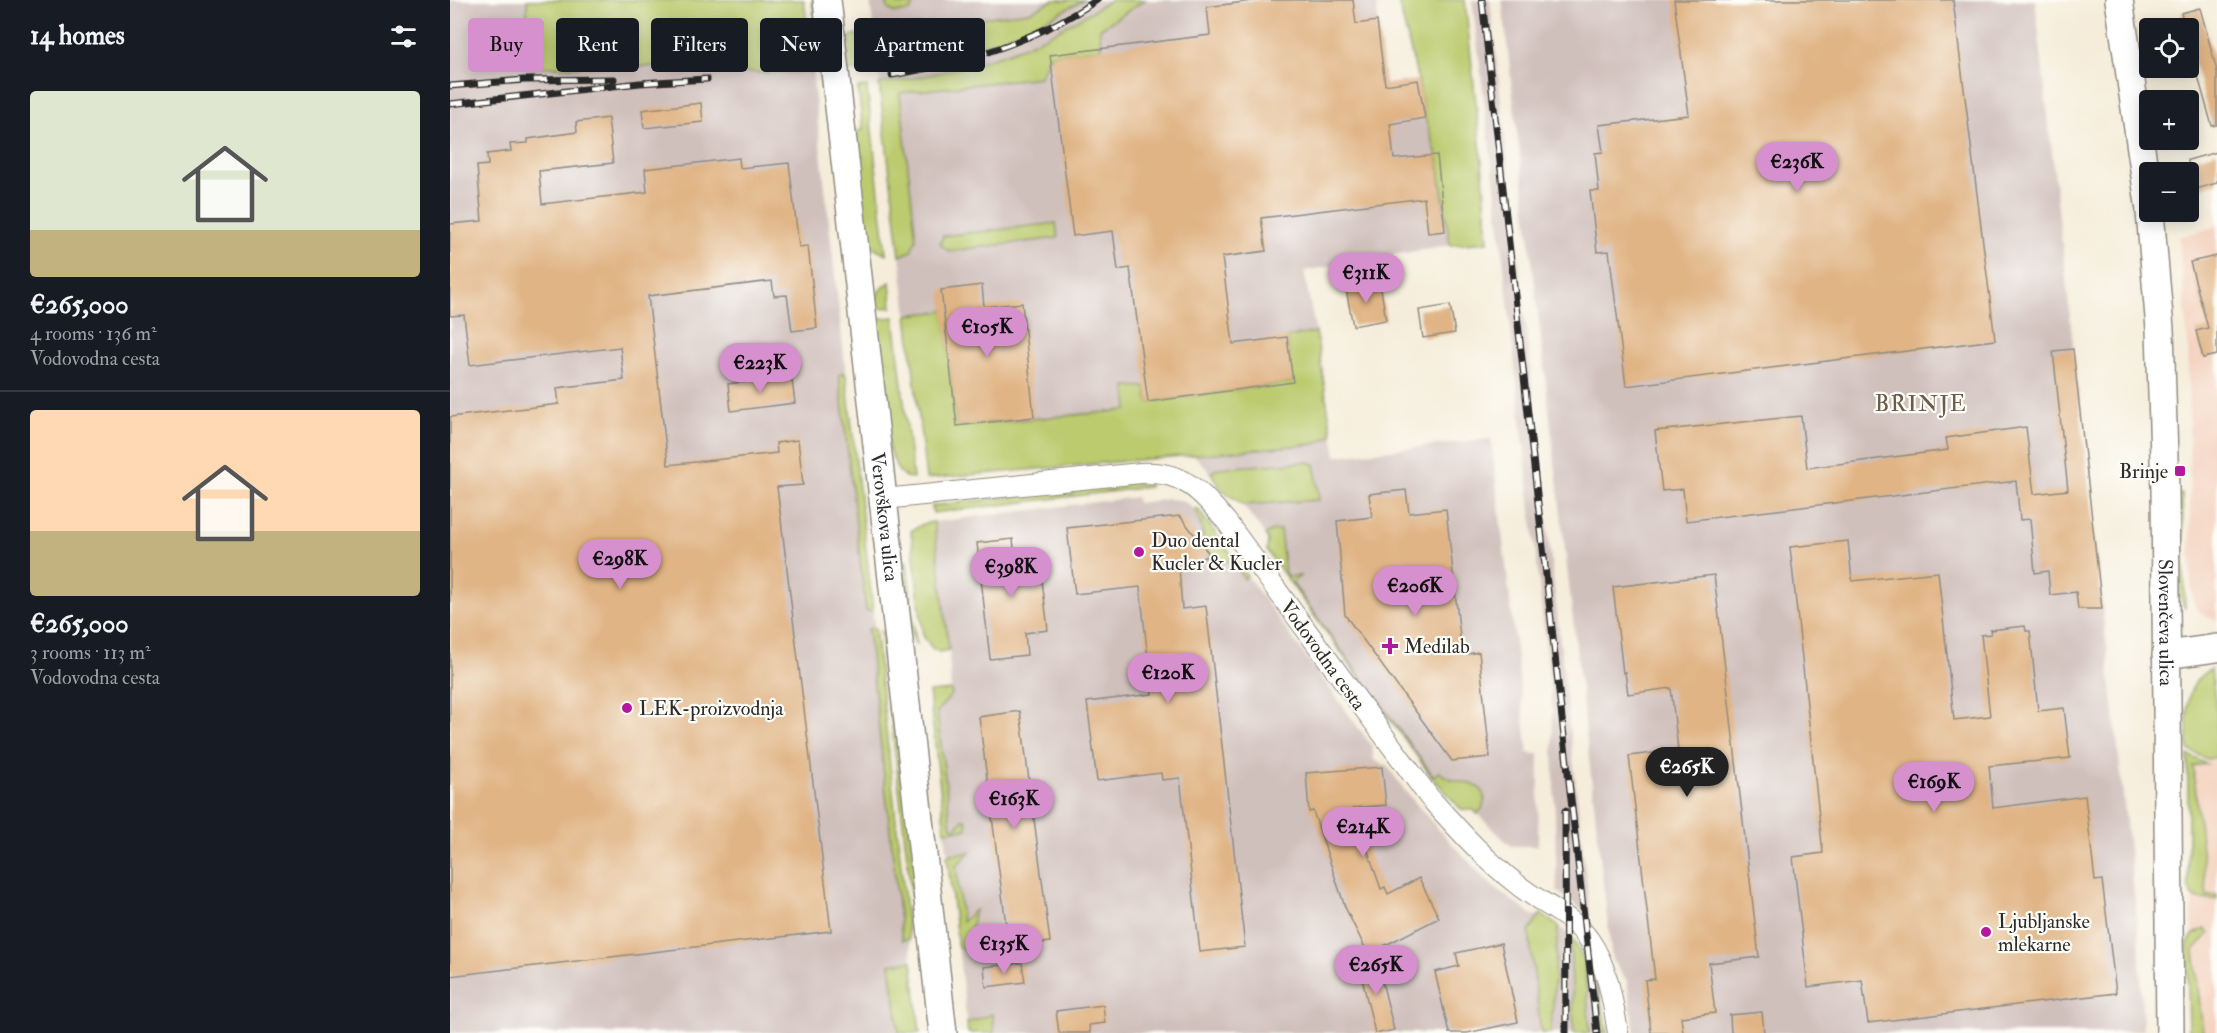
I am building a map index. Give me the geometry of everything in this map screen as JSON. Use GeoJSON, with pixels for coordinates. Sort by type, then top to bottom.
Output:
{"type":"FeatureCollection","features":[{"type":"Feature","properties":{"kind":"street","name":"Verovškova ulica"},"geometry":{"type":"LineString","coordinates":[[827,0],[943,1033]]}},
{"type":"Feature","properties":{"kind":"street","name":"Slovenčeva ulica"},"geometry":{"type":"LineString","coordinates":[[2119,0],[2143,162]]}},
{"type":"Feature","properties":{"kind":"street","name":"Slovenčeva ulica"},"geometry":{"type":"LineString","coordinates":[[2151,222],[2160,329],[2170,1033]]}},
{"type":"Feature","properties":{"kind":"street","name":"Vodovodna cesta"},"geometry":{"type":"LineString","coordinates":[[884,499],[1141,472],[1160,472],[1186,482],[1204,496],[1226,521],[1429,797],[1456,827],[1518,886],[1566,917],[1586,935],[1597,953],[1608,982],[1618,1033]]}},
{"type":"Feature","properties":{"kind":"street"},"geometry":{"type":"LineString","coordinates":[[2166,655],[2217,648]]}},
{"type":"Feature","properties":{"kind":"shaded area"},"geometry":{"type":"Polygon","coordinates":[[[450,0],[804,0],[806,18],[760,18],[760,72],[812,72],[920,1033],[450,1033],[450,0]]]}},
{"type":"Feature","properties":{"kind":"shaded area"},"geometry":{"type":"Polygon","coordinates":[[[870,0],[1376,0],[1385,84],[1418,80],[1425,118],[1437,155],[1450,245],[1304,271],[1336,456],[1491,439],[1528,753],[1539,754],[1538,846],[1511,846],[1474,811],[1466,811],[1456,804],[1432,777],[1267,551],[1268,539],[1239,500],[1221,488],[1194,455],[926,479],[878,72],[985,72],[985,18],[872,18],[870,0]]]}},
{"type":"Feature","properties":{"kind":"shaded area"},"geometry":{"type":"Polygon","coordinates":[[[1472,0],[1490,0],[1590,916],[1557,891],[1552,706],[1497,203],[1472,0]]]}},
{"type":"Feature","properties":{"kind":"shaded area"},"geometry":{"type":"Polygon","coordinates":[[[1502,0],[2035,0],[2139,939],[2143,1030],[2099,1033],[1635,1033],[1627,981],[1612,960],[1502,0]]]}},
{"type":"Feature","properties":{"kind":"shaded area"},"geometry":{"type":"Polygon","coordinates":[[[2217,226],[2217,621],[2198,611],[2191,590],[2188,346],[2179,237],[2217,226]]]}},
{"type":"Feature","properties":{"kind":"shaded area"},"geometry":{"type":"Polygon","coordinates":[[[1136,497],[1137,503],[1167,499],[1179,500],[1194,510],[1202,522],[1205,548],[1218,563],[1233,561],[1244,578],[1247,576],[1372,746],[1374,760],[1388,767],[1437,828],[1493,887],[1534,916],[1541,914],[1570,935],[1597,984],[1603,1033],[968,1033],[929,692],[951,690],[949,650],[934,522],[1136,497]]]}},
{"type":"Feature","properties":{"kind":"shaded area"},"geometry":{"type":"Polygon","coordinates":[[[2217,757],[2217,895],[2207,896],[2193,766],[2207,764],[2207,759],[2217,757]]]}},
{"type":"Feature","properties":{"kind":"shaded area"},"geometry":{"type":"Polygon","coordinates":[[[2192,896],[2204,901],[2217,899],[2217,1033],[2189,1033],[2187,944],[2192,936],[2192,896]]]}},
{"type":"Feature","properties":{"kind":"green space"},"geometry":{"type":"Polygon","coordinates":[[[527,0],[804,0],[806,18],[760,18],[760,72],[813,73],[718,72],[748,72],[748,18],[651,18],[651,66],[639,66],[639,18],[556,18],[556,67],[544,67],[544,18],[527,18],[527,0]]]}},
{"type":"Feature","properties":{"kind":"green space"},"geometry":{"type":"Polygon","coordinates":[[[812,0],[816,0],[818,18],[814,18],[812,0]]]}},
{"type":"Feature","properties":{"kind":"green space"},"geometry":{"type":"Polygon","coordinates":[[[886,0],[897,0],[898,5],[914,4],[910,11],[895,13],[888,9],[886,0]]]}},
{"type":"Feature","properties":{"kind":"green space"},"geometry":{"type":"Polygon","coordinates":[[[1054,0],[1083,0],[1034,25],[985,46],[985,18],[980,18],[1029,12],[1054,0]]]}},
{"type":"Feature","properties":{"kind":"green space"},"geometry":{"type":"Polygon","coordinates":[[[1111,0],[1145,0],[1100,29],[1101,49],[1050,55],[1040,77],[900,93],[916,240],[910,252],[900,256],[879,84],[942,72],[985,72],[985,61],[1015,50],[1064,27],[1111,0]]]}},
{"type":"Feature","properties":{"kind":"green space"},"geometry":{"type":"Polygon","coordinates":[[[1398,0],[1465,0],[1488,242],[1450,245],[1437,155],[1425,118],[1398,0]]]}},
{"type":"Feature","properties":{"kind":"green space"},"geometry":{"type":"Polygon","coordinates":[[[854,35],[854,70],[847,71],[844,47],[848,37],[854,35]]]}},
{"type":"Feature","properties":{"kind":"green space"},"geometry":{"type":"Polygon","coordinates":[[[820,72],[824,72],[826,94],[823,96],[820,72]]]}},
{"type":"Feature","properties":{"kind":"green space"},"geometry":{"type":"Polygon","coordinates":[[[867,87],[886,254],[873,247],[867,237],[854,132],[863,130],[858,88],[867,87]]]}},
{"type":"Feature","properties":{"kind":"green space"},"geometry":{"type":"Polygon","coordinates":[[[1056,223],[1058,238],[949,251],[940,244],[943,236],[1056,223]]]}},
{"type":"Feature","properties":{"kind":"green space"},"geometry":{"type":"Polygon","coordinates":[[[890,282],[892,307],[873,309],[879,291],[890,282]]]}},
{"type":"Feature","properties":{"kind":"green space"},"geometry":{"type":"Polygon","coordinates":[[[944,311],[957,426],[1128,410],[1126,386],[1146,387],[1148,402],[1292,382],[1287,337],[1316,332],[1332,435],[1315,444],[926,479],[907,315],[944,311]]]}},
{"type":"Feature","properties":{"kind":"green space"},"geometry":{"type":"Polygon","coordinates":[[[894,317],[913,478],[905,477],[898,470],[889,449],[875,319],[894,317]]]}},
{"type":"Feature","properties":{"kind":"green space"},"geometry":{"type":"Polygon","coordinates":[[[843,372],[846,375],[873,611],[866,611],[839,376],[843,372]]]}},
{"type":"Feature","properties":{"kind":"green space"},"geometry":{"type":"Polygon","coordinates":[[[1307,462],[1315,464],[1319,500],[1243,505],[1224,491],[1211,473],[1218,468],[1307,462]]]}},
{"type":"Feature","properties":{"kind":"green space"},"geometry":{"type":"Polygon","coordinates":[[[1130,483],[1149,484],[1149,487],[933,513],[932,506],[1130,483]]]}},
{"type":"Feature","properties":{"kind":"green space"},"geometry":{"type":"Polygon","coordinates":[[[2176,494],[2182,494],[2185,609],[2179,595],[2176,494]]]}},
{"type":"Feature","properties":{"kind":"green space"},"geometry":{"type":"Polygon","coordinates":[[[1197,508],[1247,576],[1244,579],[1233,561],[1209,562],[1207,556],[1211,555],[1194,510],[1197,508]]]}},
{"type":"Feature","properties":{"kind":"green space"},"geometry":{"type":"Polygon","coordinates":[[[934,522],[949,650],[939,652],[932,648],[923,636],[911,531],[923,524],[934,522]]]}},
{"type":"Feature","properties":{"kind":"green space"},"geometry":{"type":"Polygon","coordinates":[[[1280,530],[1285,573],[1288,577],[1300,576],[1292,583],[1433,776],[1439,772],[1444,776],[1481,789],[1485,802],[1477,814],[1474,810],[1461,809],[1432,777],[1267,551],[1268,539],[1265,535],[1280,530]]]}},
{"type":"Feature","properties":{"kind":"green space"},"geometry":{"type":"Polygon","coordinates":[[[904,561],[907,561],[916,645],[909,625],[904,561]]]}},
{"type":"Feature","properties":{"kind":"green space"},"geometry":{"type":"Polygon","coordinates":[[[875,628],[909,939],[902,940],[868,629],[875,628]]]}},
{"type":"Feature","properties":{"kind":"green space"},"geometry":{"type":"Polygon","coordinates":[[[881,631],[888,639],[921,925],[916,936],[881,631]]]}},
{"type":"Feature","properties":{"kind":"green space"},"geometry":{"type":"Polygon","coordinates":[[[2211,669],[2217,714],[2217,757],[2207,759],[2188,750],[2187,716],[2194,684],[2211,669]]]}},
{"type":"Feature","properties":{"kind":"green space"},"geometry":{"type":"Polygon","coordinates":[[[951,690],[952,694],[937,712],[951,827],[956,828],[963,819],[966,819],[967,829],[945,831],[929,692],[951,690]]]}},
{"type":"Feature","properties":{"kind":"green space"},"geometry":{"type":"Polygon","coordinates":[[[2188,755],[2207,764],[2193,766],[2207,896],[2217,895],[2217,899],[2198,899],[2192,894],[2188,885],[2188,755]]]}},
{"type":"Feature","properties":{"kind":"green space"},"geometry":{"type":"Polygon","coordinates":[[[970,852],[956,866],[962,922],[975,910],[969,939],[963,949],[958,948],[947,855],[970,852]]]}},
{"type":"Feature","properties":{"kind":"green space"},"geometry":{"type":"Polygon","coordinates":[[[1541,914],[1558,926],[1551,1033],[1541,1033],[1529,932],[1541,914]]]}},
{"type":"Feature","properties":{"kind":"green space"},"geometry":{"type":"Polygon","coordinates":[[[2205,929],[2209,934],[2194,950],[2203,1033],[2189,1033],[2187,944],[2194,934],[2205,929]]]}},
{"type":"Feature","properties":{"kind":"green space"},"geometry":{"type":"Polygon","coordinates":[[[1570,935],[1584,959],[1590,1033],[1574,1033],[1570,935]]]}},
{"type":"Feature","properties":{"kind":"green space"},"geometry":{"type":"Polygon","coordinates":[[[912,961],[920,1033],[899,1033],[890,964],[912,961]]]}},
{"type":"Feature","properties":{"kind":"green space"},"geometry":{"type":"Polygon","coordinates":[[[1597,984],[1608,1033],[1603,1033],[1597,984]]]}},
{"type":"Feature","properties":{"kind":"green space"},"geometry":{"type":"Polygon","coordinates":[[[992,1014],[994,1033],[968,1033],[967,1023],[992,1014]]]}},
{"type":"Feature","properties":{"kind":"building"},"geometry":{"type":"Polygon","coordinates":[[[1259,0],[1353,0],[1356,24],[1377,21],[1385,85],[1418,80],[1425,118],[1390,124],[1394,159],[1437,155],[1445,231],[1428,233],[1424,198],[1261,218],[1266,251],[1222,257],[1233,344],[1287,337],[1293,382],[1148,402],[1130,268],[1118,270],[1113,231],[1073,236],[1050,55],[1210,35],[1207,7],[1259,0]]]}},
{"type":"Feature","properties":{"kind":"building"},"geometry":{"type":"Polygon","coordinates":[[[1674,0],[1953,0],[1995,340],[1626,386],[1609,251],[1597,252],[1590,191],[1599,191],[1595,153],[1603,152],[1599,125],[1689,115],[1674,0]]]}},
{"type":"Feature","properties":{"kind":"building"},"geometry":{"type":"Polygon","coordinates":[[[2200,8],[2217,71],[2217,125],[2212,126],[2198,78],[2199,18],[2182,18],[2181,13],[2200,8]]]}},
{"type":"Feature","properties":{"kind":"building"},"geometry":{"type":"Polygon","coordinates":[[[701,103],[703,122],[644,128],[642,110],[701,103]]]}},
{"type":"Feature","properties":{"kind":"building","name":"LEK-proizvodnja"},"geometry":{"type":"Polygon","coordinates":[[[608,118],[613,163],[539,171],[542,204],[647,192],[645,169],[739,158],[740,168],[789,163],[799,247],[808,246],[817,328],[792,331],[787,295],[774,296],[772,281],[648,296],[668,465],[777,453],[776,443],[798,440],[803,485],[777,487],[831,931],[450,976],[450,417],[559,404],[557,388],[624,380],[620,347],[470,365],[464,315],[450,316],[450,224],[482,221],[477,166],[488,165],[487,154],[511,151],[510,144],[528,143],[528,139],[577,132],[576,122],[608,118]]]}},
{"type":"Feature","properties":{"kind":"building"},"geometry":{"type":"Polygon","coordinates":[[[2217,152],[2217,183],[2199,188],[2199,162],[2188,162],[2188,160],[2217,152]]]}},
{"type":"Feature","properties":{"kind":"building"},"geometry":{"type":"Polygon","coordinates":[[[2217,256],[2217,355],[2203,358],[2196,331],[2208,328],[2190,262],[2217,256]]]}},
{"type":"Feature","properties":{"kind":"building"},"geometry":{"type":"Polygon","coordinates":[[[1380,283],[1386,320],[1353,326],[1346,289],[1380,283]]]}},
{"type":"Feature","properties":{"kind":"building"},"geometry":{"type":"Polygon","coordinates":[[[982,285],[984,307],[1022,303],[1034,417],[957,426],[941,290],[982,285]]]}},
{"type":"Feature","properties":{"kind":"building"},"geometry":{"type":"Polygon","coordinates":[[[1450,305],[1455,333],[1423,338],[1419,310],[1450,305]]]}},
{"type":"Feature","properties":{"kind":"building"},"geometry":{"type":"Polygon","coordinates":[[[2073,349],[2102,609],[2078,609],[2076,592],[2050,595],[2048,571],[2035,573],[2030,519],[2020,520],[2016,481],[1686,521],[1683,489],[1662,491],[1655,431],[1801,416],[1807,468],[1948,450],[1946,438],[2026,427],[2034,494],[2068,490],[2053,351],[2073,349]]]}},
{"type":"Feature","properties":{"kind":"building"},"geometry":{"type":"Polygon","coordinates":[[[764,379],[765,383],[792,380],[795,403],[731,411],[728,384],[764,379]]]}},
{"type":"Feature","properties":{"kind":"building"},"geometry":{"type":"Polygon","coordinates":[[[1406,490],[1409,513],[1446,509],[1462,655],[1479,652],[1490,757],[1452,761],[1345,615],[1337,521],[1372,517],[1369,494],[1406,490]]]}},
{"type":"Feature","properties":{"kind":"building"},"geometry":{"type":"Polygon","coordinates":[[[1180,516],[1210,555],[1179,567],[1182,609],[1206,606],[1245,947],[1200,952],[1180,778],[1162,780],[1161,773],[1097,781],[1087,702],[1152,694],[1140,587],[1075,594],[1067,528],[1180,516]]]}},
{"type":"Feature","properties":{"kind":"building"},"geometry":{"type":"Polygon","coordinates":[[[1013,539],[1015,558],[1039,555],[1048,630],[1025,633],[1027,655],[990,659],[977,543],[1013,539]]]}},
{"type":"Feature","properties":{"kind":"building"},"geometry":{"type":"Polygon","coordinates":[[[1848,541],[1852,581],[1938,572],[1954,720],[1990,716],[1981,635],[1991,634],[1990,630],[2025,626],[2026,631],[2030,631],[2038,711],[2064,708],[2070,758],[1989,766],[1993,808],[2085,796],[2095,881],[2102,880],[2116,993],[1868,1023],[1862,980],[1808,987],[1793,857],[1823,853],[1790,547],[1848,541]]]}},
{"type":"Feature","properties":{"kind":"building"},"geometry":{"type":"Polygon","coordinates":[[[1714,575],[1759,957],[1709,963],[1715,1013],[1681,1017],[1683,1033],[1651,1033],[1645,980],[1655,979],[1629,756],[1678,750],[1671,688],[1628,694],[1625,672],[1623,673],[1613,587],[1714,575]]]}},
{"type":"Feature","properties":{"kind":"building"},"geometry":{"type":"Polygon","coordinates":[[[1020,711],[1050,942],[1009,948],[979,717],[1020,711]]]}},
{"type":"Feature","properties":{"kind":"building"},"geometry":{"type":"Polygon","coordinates":[[[1382,767],[1386,805],[1353,808],[1381,889],[1385,887],[1388,894],[1419,878],[1439,918],[1368,954],[1345,907],[1313,811],[1309,812],[1306,773],[1382,767]]]}},
{"type":"Feature","properties":{"kind":"building"},"geometry":{"type":"Polygon","coordinates":[[[1501,943],[1518,1022],[1467,1033],[1449,1033],[1435,972],[1459,966],[1456,953],[1501,943]]]}},
{"type":"Feature","properties":{"kind":"building"},"geometry":{"type":"Polygon","coordinates":[[[1376,957],[1394,1030],[1380,1033],[1375,1033],[1358,962],[1376,957]]]}},
{"type":"Feature","properties":{"kind":"building"},"geometry":{"type":"Polygon","coordinates":[[[1022,963],[1025,982],[986,987],[984,967],[1022,963]]]}},
{"type":"Feature","properties":{"kind":"building"},"geometry":{"type":"Polygon","coordinates":[[[1103,1005],[1105,1023],[1089,1025],[1090,1033],[1059,1033],[1056,1011],[1103,1005]]]}},
{"type":"Feature","properties":{"kind":"building"},"geometry":{"type":"Polygon","coordinates":[[[1762,1012],[1764,1033],[1731,1033],[1730,1015],[1762,1012]]]}},
{"type":"Feature","properties":{"kind":"railway"},"geometry":{"type":"LineString","coordinates":[[892,75],[972,57],[1024,39],[1074,15],[1097,0]]}},
{"type":"Feature","properties":{"kind":"railway"},"geometry":{"type":"LineString","coordinates":[[1482,0],[1597,1033]]}},
{"type":"Feature","properties":{"kind":"railway"},"geometry":{"type":"LineString","coordinates":[[450,86],[524,80],[614,79]]}},
{"type":"Feature","properties":{"kind":"railway"},"geometry":{"type":"LineString","coordinates":[[450,104],[640,83],[707,79]]}},
{"type":"Feature","properties":{"kind":"railway"},"geometry":{"type":"LineString","coordinates":[[1565,811],[1566,1033]]}},
{"type":"Feature","properties":{"kind":"place","name":"Brinje"},"geometry":{"type":"Point","coordinates":[2180,471]}},
{"type":"Feature","properties":{"kind":"place","name":"Duo dental Kucler & Kucler"},"geometry":{"type":"Point","coordinates":[1139,552]}},
{"type":"Feature","properties":{"kind":"place","name":"Medilab"},"geometry":{"type":"Point","coordinates":[1390,646]}},
{"type":"Feature","properties":{"kind":"place","name":"LEK-proizvodnja"},"geometry":{"type":"Point","coordinates":[627,708]}},
{"type":"Feature","properties":{"kind":"place","name":"Ljubljanske mlekarne"},"geometry":{"type":"Point","coordinates":[1986,932]}},
{"type":"Feature","properties":{"kind":"district","name":"BRINJE"},"geometry":{"type":"Point","coordinates":[1921,404]}}]}
